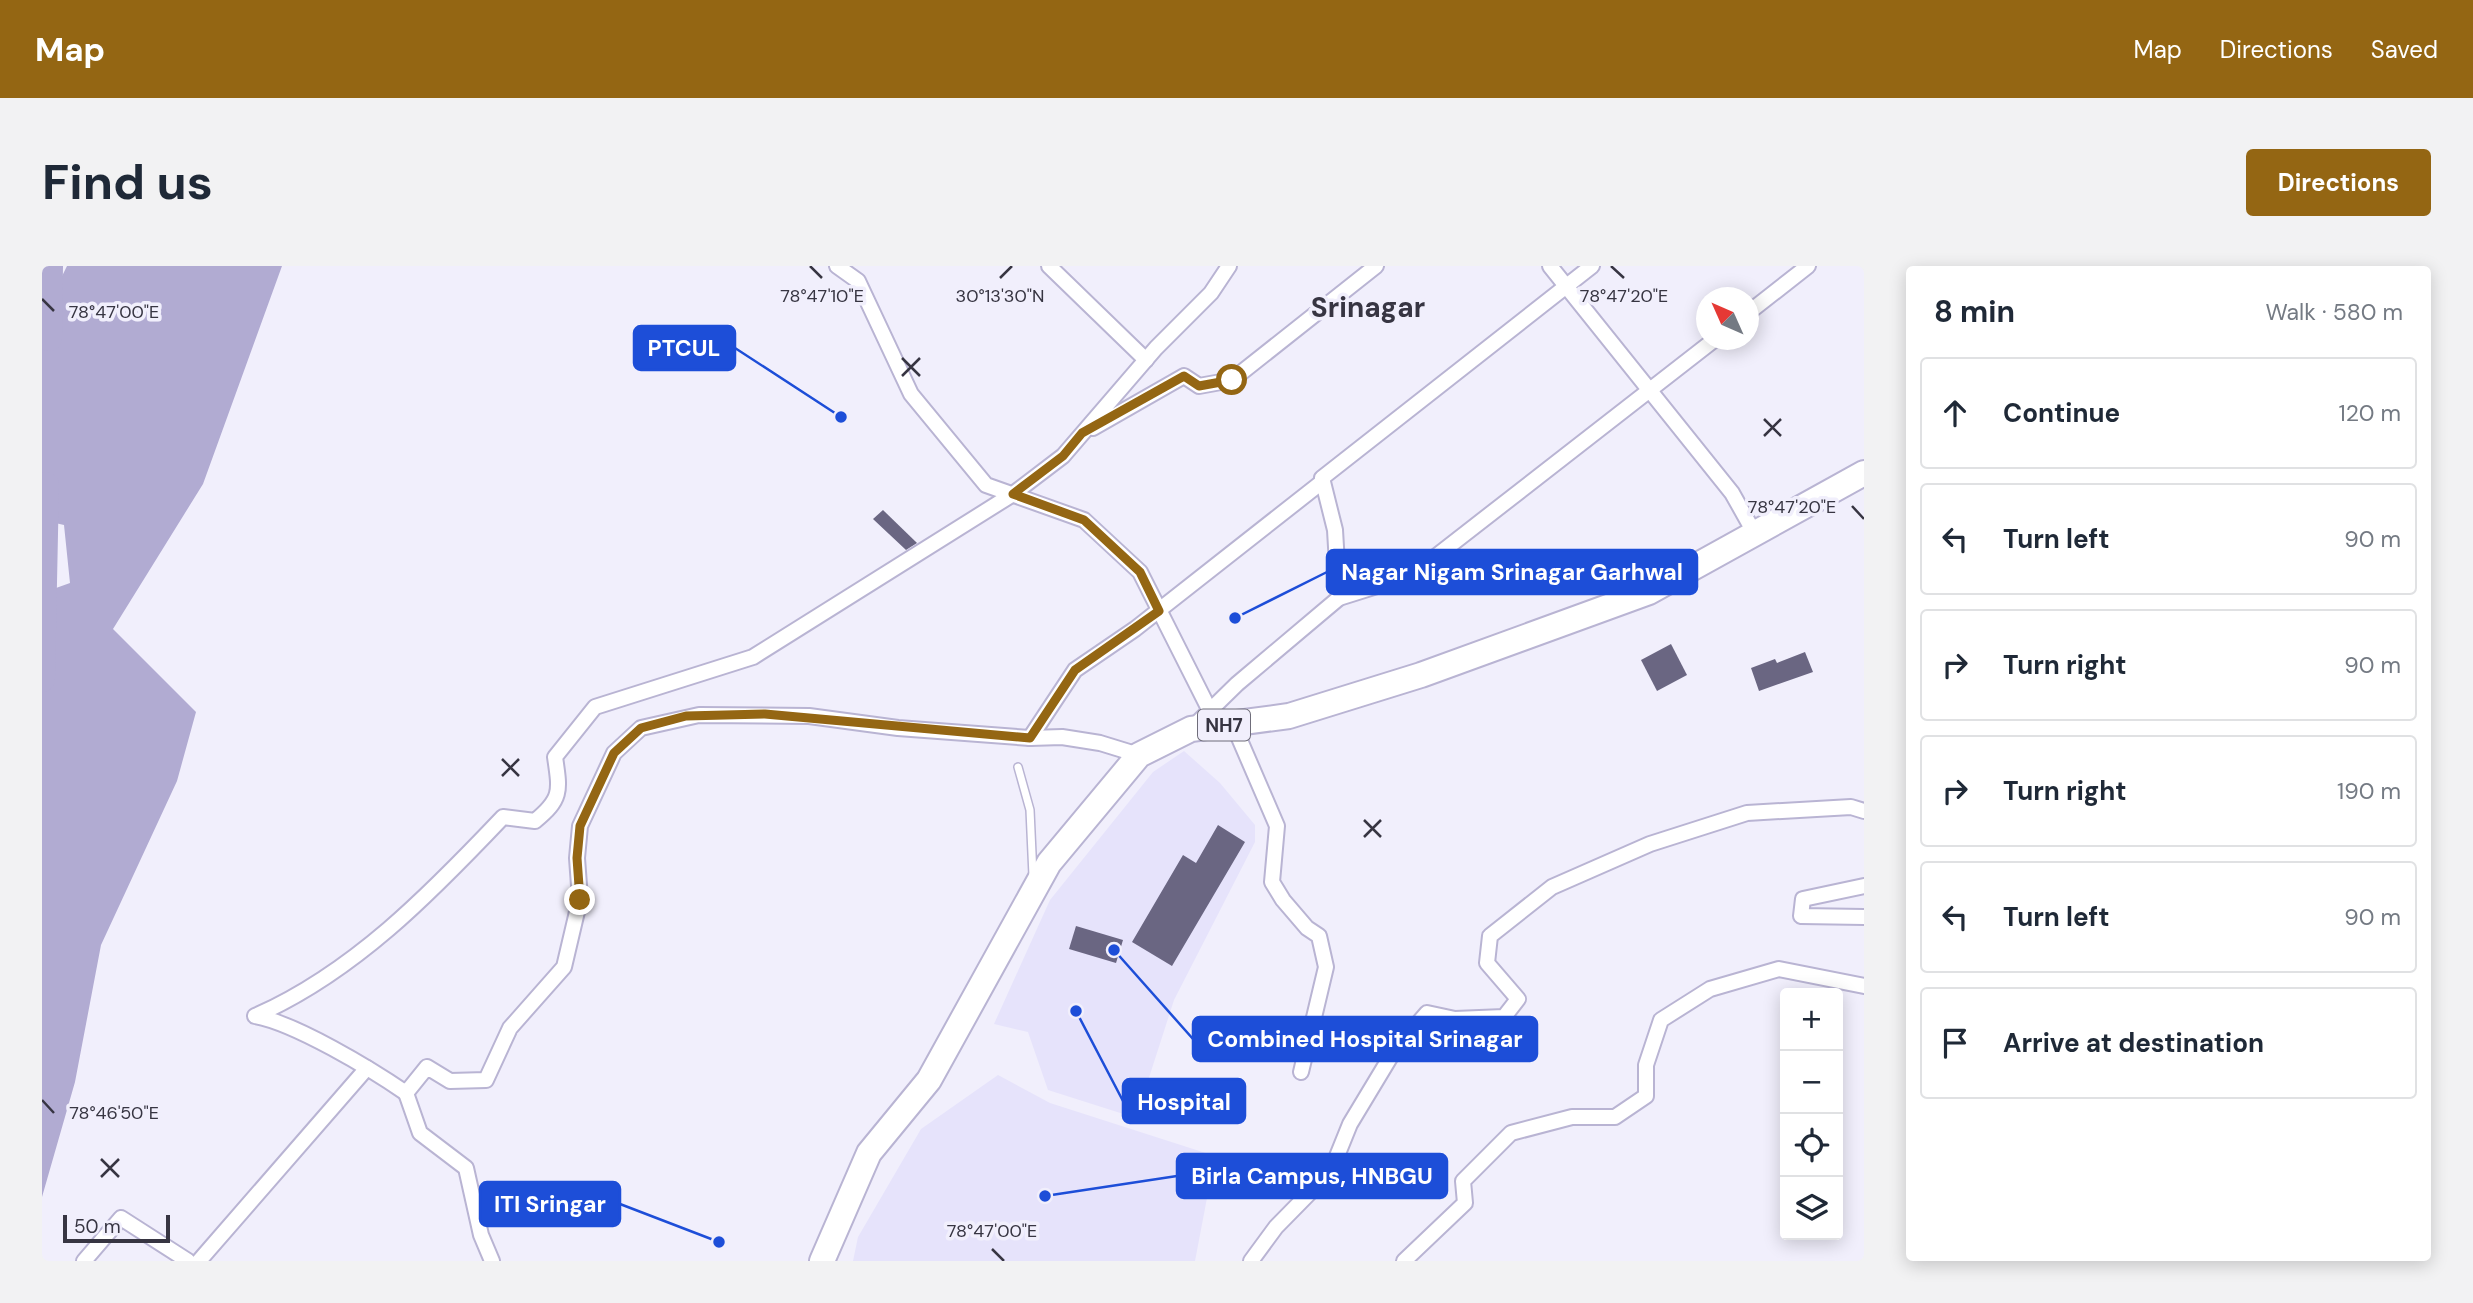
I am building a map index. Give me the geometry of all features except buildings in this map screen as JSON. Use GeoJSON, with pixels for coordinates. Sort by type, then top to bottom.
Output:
{"type":"FeatureCollection","features":[{"type":"Feature","properties":{"kind":"highway","name":"NH7"},"geometry":{"type":"LineString","coordinates":[[822,1261],[869,1153],[929,1080],[1049,863],[1139,755],[1191,729],[1289,716],[1421,675],[1649,592],[1864,473]]}},
{"type":"Feature","properties":{"kind":"street"},"geometry":{"type":"LineString","coordinates":[[837,266],[858,281],[911,394],[986,485],[1084,520],[1140,572],[1210,711]]}},
{"type":"Feature","properties":{"kind":"street"},"geometry":{"type":"LineString","coordinates":[[1049,266],[1146,360]]}},
{"type":"Feature","properties":{"kind":"street"},"geometry":{"type":"LineString","coordinates":[[492,1261],[481,1235],[466,1168],[420,1133],[406,1093],[367,1068],[275,1020],[255,1016],[295,998],[377,940],[503,817],[535,821],[554,805],[560,786],[555,757],[595,706],[752,657],[1013,494],[1063,456],[1146,360],[1211,293],[1229,266]]}},
{"type":"Feature","properties":{"kind":"street"},"geometry":{"type":"LineString","coordinates":[[1082,433],[1184,376],[1199,386],[1232,380],[1376,266]]}},
{"type":"Feature","properties":{"kind":"street"},"geometry":{"type":"LineString","coordinates":[[1550,266],[1732,493],[1755,534]]}},
{"type":"Feature","properties":{"kind":"street"},"geometry":{"type":"LineString","coordinates":[[1339,598],[1335,530],[1322,478],[1592,266]]}},
{"type":"Feature","properties":{"kind":"street"},"geometry":{"type":"LineString","coordinates":[[1759,304],[1808,266]]}},
{"type":"Feature","properties":{"kind":"street"},"geometry":{"type":"LineString","coordinates":[[1191,729],[1339,598],[1412,575],[1701,350]]}},
{"type":"Feature","properties":{"kind":"street"},"geometry":{"type":"LineString","coordinates":[[1030,738],[1075,670],[1159,611],[1322,482]]}},
{"type":"Feature","properties":{"kind":"street"},"geometry":{"type":"LineString","coordinates":[[406,1093],[427,1067],[450,1082],[486,1080],[510,1028],[564,967],[580,900],[577,858],[580,826],[614,753],[641,728],[686,716],[765,714],[1030,738],[1062,737],[1100,743],[1139,755]]}},
{"type":"Feature","properties":{"kind":"street"},"geometry":{"type":"LineString","coordinates":[[1233,724],[1277,826],[1272,882],[1283,900],[1307,928],[1320,936],[1326,967],[1301,1072]]}},
{"type":"Feature","properties":{"kind":"street"},"geometry":{"type":"LineString","coordinates":[[1251,1261],[1276,1227],[1331,1171],[1350,1124],[1394,1051],[1427,1013],[1455,1019],[1504,1017],[1518,999],[1487,963],[1490,936],[1552,887],[1650,844],[1747,813],[1851,807],[1864,811]]}},
{"type":"Feature","properties":{"kind":"street"},"geometry":{"type":"LineString","coordinates":[[1864,886],[1803,899],[1801,916],[1864,917]]}},
{"type":"Feature","properties":{"kind":"street"},"geometry":{"type":"LineString","coordinates":[[1404,1261],[1465,1203],[1462,1181],[1511,1133],[1572,1117],[1615,1117],[1646,1096],[1646,1065],[1661,1020],[1710,989],[1779,969],[1864,986]]}},
{"type":"Feature","properties":{"kind":"street"},"geometry":{"type":"LineString","coordinates":[[199,1261],[367,1068]]}},
{"type":"Feature","properties":{"kind":"street"},"geometry":{"type":"LineString","coordinates":[[84,1261],[121,1218],[188,1261]]}},
{"type":"Feature","properties":{"kind":"lane"},"geometry":{"type":"LineString","coordinates":[[1018,767],[1030,810],[1034,891]]}},
{"type":"Feature","properties":{"kind":"shaded area"},"geometry":{"type":"Polygon","coordinates":[[[67,266],[282,266],[203,484],[113,629],[196,712],[177,781],[101,945],[75,1082],[42,1197],[42,593],[70,583],[64,525],[42,520],[42,317],[67,266]]]}},
{"type":"Feature","properties":{"kind":"shaded area"},"geometry":{"type":"Polygon","coordinates":[[[1184,751],[1220,783],[1255,825],[1255,842],[1174,1000],[1136,1118],[1048,1090],[1028,1032],[994,1024],[1050,900],[1153,772],[1184,751]]]}},
{"type":"Feature","properties":{"kind":"shaded area"},"geometry":{"type":"Polygon","coordinates":[[[998,1075],[1050,1103],[1215,1156],[1195,1261],[853,1261],[858,1237],[921,1129],[998,1075]]]}},
{"type":"Feature","properties":{"kind":"waterway"},"geometry":{"type":"LineString","coordinates":[[49,338],[50,266]]}},
{"type":"Feature","properties":{"kind":"waterway"},"geometry":{"type":"LineString","coordinates":[[42,679],[46,485]]}},
{"type":"Feature","properties":{"kind":"place","name":"PTCUL"},"geometry":{"type":"Point","coordinates":[841,417]}},
{"type":"Feature","properties":{"kind":"place","name":"Nagar Nigam Srinagar Garhwal"},"geometry":{"type":"Point","coordinates":[1235,618]}},
{"type":"Feature","properties":{"kind":"place","name":"Combined Hospital Srinagar"},"geometry":{"type":"Point","coordinates":[1114,950]}},
{"type":"Feature","properties":{"kind":"place","name":"Hospital"},"geometry":{"type":"Point","coordinates":[1076,1011]}},
{"type":"Feature","properties":{"kind":"place","name":"Birla Campus, HNBGU"},"geometry":{"type":"Point","coordinates":[1045,1196]}},
{"type":"Feature","properties":{"kind":"place","name":"ITI Sringar"},"geometry":{"type":"Point","coordinates":[719,1242]}},
{"type":"Feature","properties":{"kind":"district","name":"Srinagar"},"geometry":{"type":"Point","coordinates":[1368,307]}},
{"type":"Feature","properties":{"kind":"route"},"geometry":{"type":"LineString","coordinates":[[580,900],[577,858],[580,826],[614,753],[641,728],[686,716],[765,714],[1030,738],[1075,670],[1159,611],[1140,572],[1084,520],[1013,494],[1063,456],[1082,433],[1184,376],[1199,386],[1232,380]]}}]}
